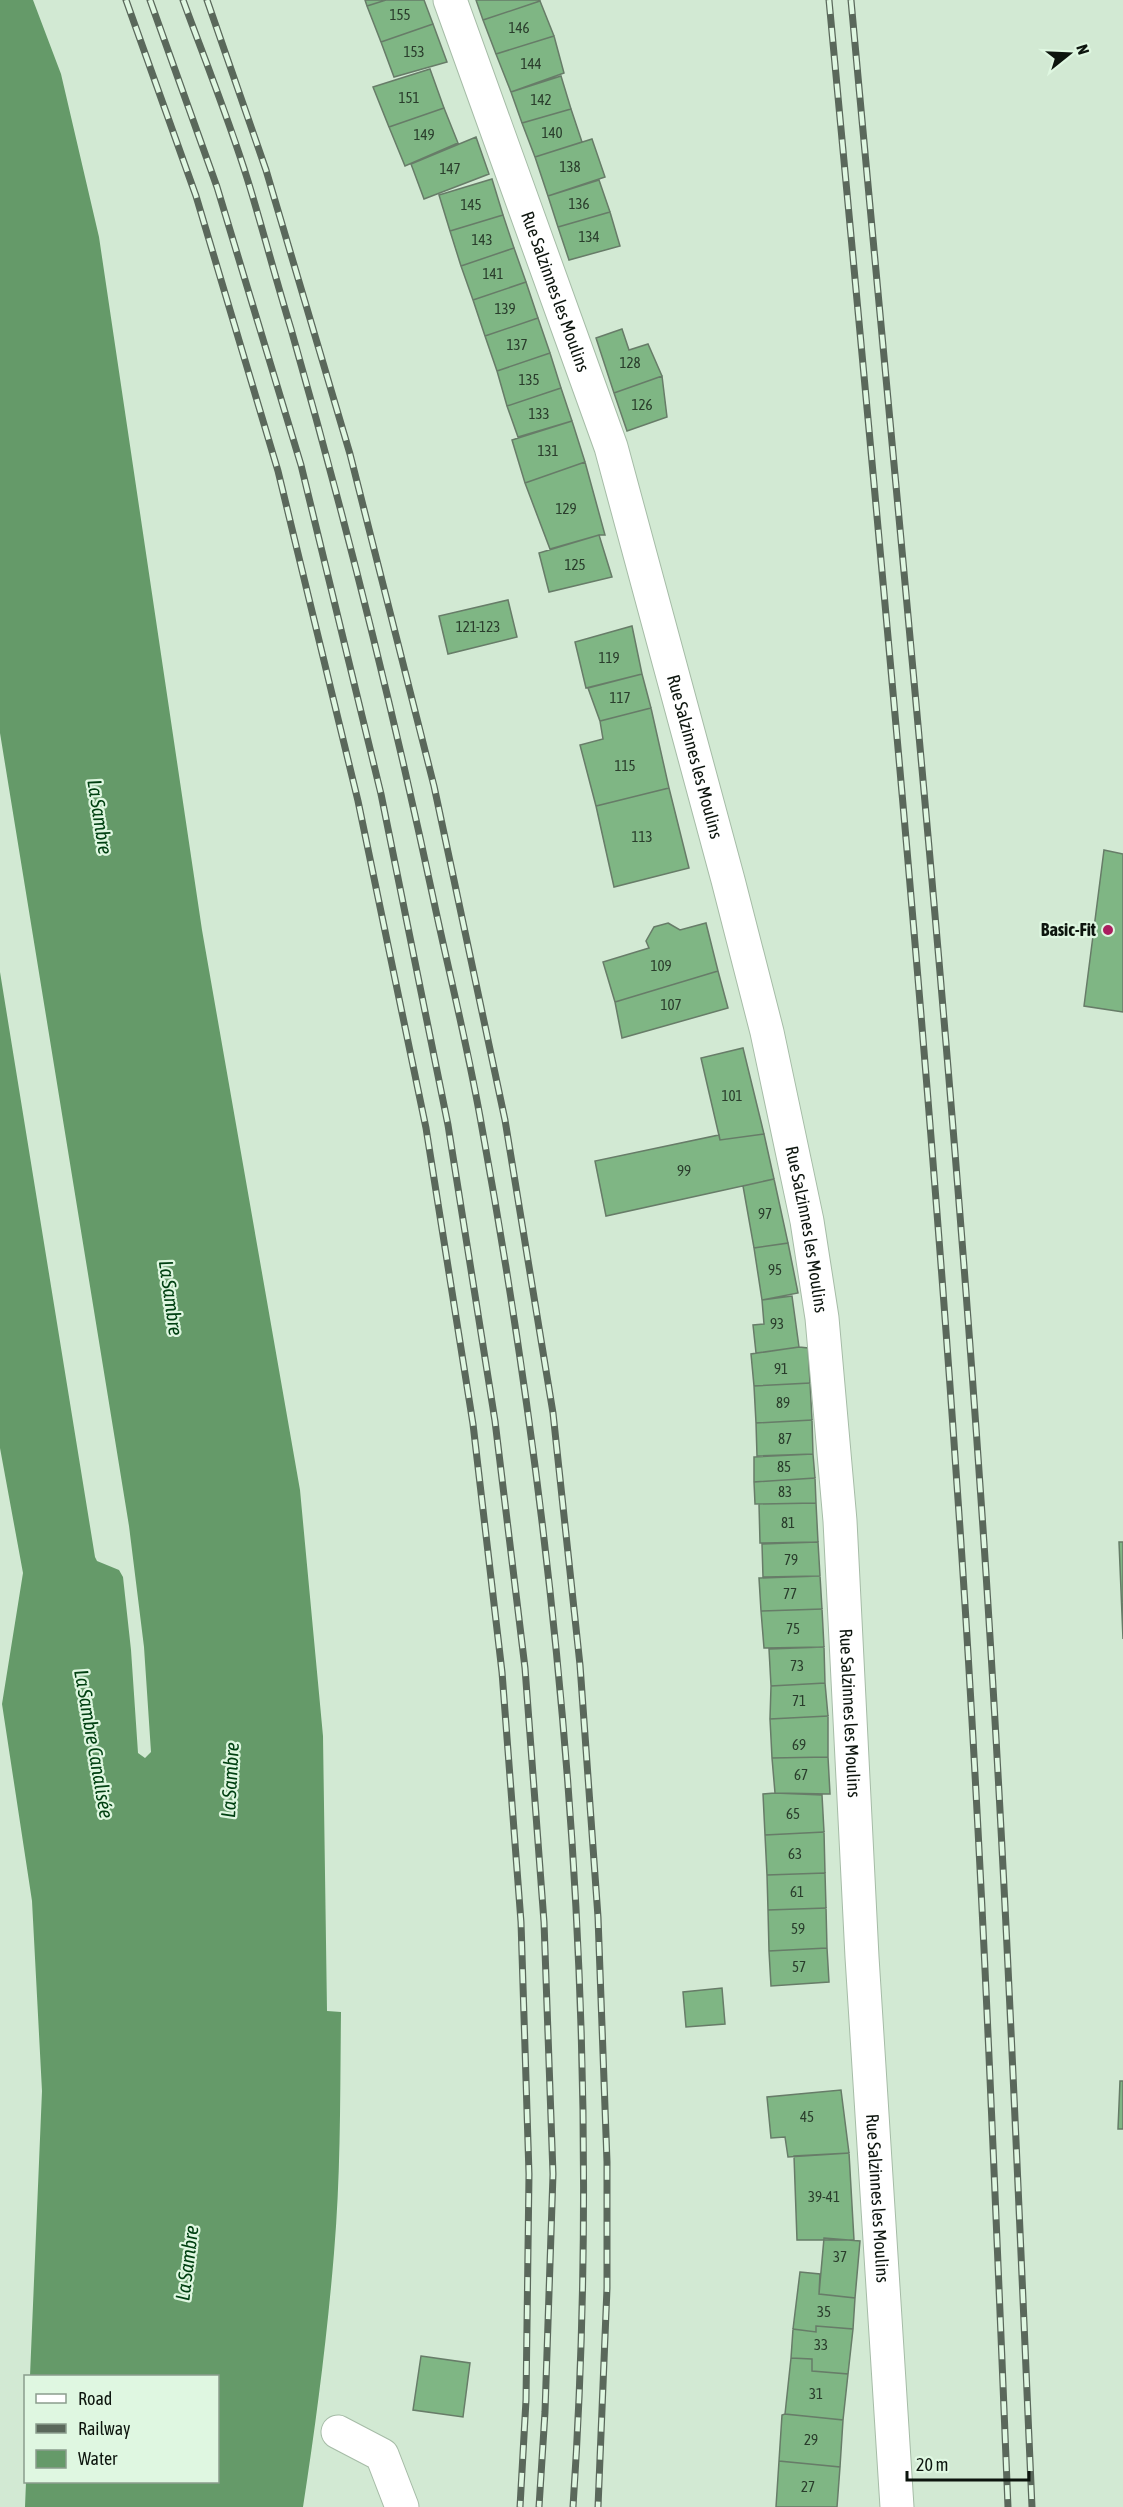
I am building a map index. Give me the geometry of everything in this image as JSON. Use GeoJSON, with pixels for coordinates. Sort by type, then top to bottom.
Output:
{"type":"FeatureCollection","features":[{"type":"Feature","properties":{"kind":"street","name":"Rue Salzinnes les Moulins"},"geometry":{"type":"LineString","coordinates":[[450,0],[611,447],[762,1010],[807,1221],[822,1318],[839,1510],[862,1957],[897,2507]]}},
{"type":"Feature","properties":{"kind":"street"},"geometry":{"type":"LineString","coordinates":[[338,2432],[382,2455],[402,2507]]}},
{"type":"Feature","properties":{"kind":"water"},"geometry":{"type":"Polygon","coordinates":[[[0,0],[33,0],[61,74],[99,237],[202,930],[300,1490],[323,1736],[327,2011],[341,2012],[339,2163],[334,2253],[321,2380],[303,2507],[25,2507],[26,2483],[219,2483],[219,2375],[30,2375],[42,2091],[32,1901],[2,1704],[23,1573],[0,1448],[0,972],[95,1557],[97,1561],[119,1570],[123,1577],[138,1753],[145,1758],[151,1752],[144,1647],[129,1526],[0,733],[0,0]]]}},
{"type":"Feature","properties":{"kind":"building"},"geometry":{"type":"Polygon","coordinates":[[[365,0],[386,0],[367,6],[365,0]]]}},
{"type":"Feature","properties":{"kind":"building"},"geometry":{"type":"Polygon","coordinates":[[[386,0],[424,0],[433,24],[381,42],[367,6],[386,0]]]}},
{"type":"Feature","properties":{"kind":"building"},"geometry":{"type":"Polygon","coordinates":[[[476,0],[540,0],[540,1],[483,20],[476,0]]]}},
{"type":"Feature","properties":{"kind":"building"},"geometry":{"type":"Polygon","coordinates":[[[540,1],[554,36],[496,54],[483,20],[540,1]]]}},
{"type":"Feature","properties":{"kind":"building"},"geometry":{"type":"Polygon","coordinates":[[[433,24],[447,62],[394,77],[381,42],[433,24]]]}},
{"type":"Feature","properties":{"kind":"building"},"geometry":{"type":"Polygon","coordinates":[[[554,36],[564,73],[511,92],[496,54],[554,36]]]}},
{"type":"Feature","properties":{"kind":"building"},"geometry":{"type":"Polygon","coordinates":[[[430,69],[444,108],[389,127],[373,87],[430,69]]]}},
{"type":"Feature","properties":{"kind":"building"},"geometry":{"type":"Polygon","coordinates":[[[561,76],[571,109],[522,123],[511,92],[561,76]]]}},
{"type":"Feature","properties":{"kind":"building"},"geometry":{"type":"Polygon","coordinates":[[[444,108],[458,143],[405,166],[389,127],[444,108]]]}},
{"type":"Feature","properties":{"kind":"building"},"geometry":{"type":"Polygon","coordinates":[[[571,109],[582,142],[535,157],[522,123],[571,109]]]}},
{"type":"Feature","properties":{"kind":"building"},"geometry":{"type":"Polygon","coordinates":[[[476,137],[489,174],[424,199],[411,164],[476,137]]]}},
{"type":"Feature","properties":{"kind":"building"},"geometry":{"type":"Polygon","coordinates":[[[592,139],[605,177],[548,196],[535,157],[592,139]]]}},
{"type":"Feature","properties":{"kind":"building"},"geometry":{"type":"Polygon","coordinates":[[[492,179],[503,215],[450,231],[439,195],[492,179]]]}},
{"type":"Feature","properties":{"kind":"building"},"geometry":{"type":"Polygon","coordinates":[[[599,180],[610,212],[558,227],[548,196],[599,180]]]}},
{"type":"Feature","properties":{"kind":"building"},"geometry":{"type":"Polygon","coordinates":[[[610,212],[620,246],[569,260],[558,227],[610,212]]]}},
{"type":"Feature","properties":{"kind":"building"},"geometry":{"type":"Polygon","coordinates":[[[503,215],[514,248],[461,266],[450,231],[503,215]]]}},
{"type":"Feature","properties":{"kind":"building"},"geometry":{"type":"Polygon","coordinates":[[[514,248],[526,282],[473,300],[461,266],[514,248]]]}},
{"type":"Feature","properties":{"kind":"building"},"geometry":{"type":"Polygon","coordinates":[[[526,282],[538,318],[485,336],[473,300],[526,282]]]}},
{"type":"Feature","properties":{"kind":"building"},"geometry":{"type":"Polygon","coordinates":[[[538,318],[550,353],[497,371],[485,336],[538,318]]]}},
{"type":"Feature","properties":{"kind":"building"},"geometry":{"type":"Polygon","coordinates":[[[622,329],[629,350],[648,344],[662,376],[614,393],[596,338],[622,329]]]}},
{"type":"Feature","properties":{"kind":"building"},"geometry":{"type":"Polygon","coordinates":[[[550,353],[561,388],[507,406],[497,371],[550,353]]]}},
{"type":"Feature","properties":{"kind":"building"},"geometry":{"type":"Polygon","coordinates":[[[662,376],[667,417],[627,431],[614,393],[662,376]]]}},
{"type":"Feature","properties":{"kind":"building"},"geometry":{"type":"Polygon","coordinates":[[[561,388],[572,421],[518,437],[507,406],[561,388]]]}},
{"type":"Feature","properties":{"kind":"building"},"geometry":{"type":"Polygon","coordinates":[[[572,421],[585,462],[525,483],[512,440],[572,421]]]}},
{"type":"Feature","properties":{"kind":"building"},"geometry":{"type":"Polygon","coordinates":[[[585,462],[605,535],[550,549],[525,483],[585,462]]]}},
{"type":"Feature","properties":{"kind":"building"},"geometry":{"type":"Polygon","coordinates":[[[599,535],[612,577],[549,592],[539,553],[599,535]]]}},
{"type":"Feature","properties":{"kind":"building"},"geometry":{"type":"Polygon","coordinates":[[[508,600],[517,637],[448,654],[439,616],[508,600]]]}},
{"type":"Feature","properties":{"kind":"building"},"geometry":{"type":"Polygon","coordinates":[[[632,626],[642,674],[586,688],[575,642],[632,626]]]}},
{"type":"Feature","properties":{"kind":"building"},"geometry":{"type":"Polygon","coordinates":[[[642,674],[651,708],[600,721],[588,688],[642,674]]]}},
{"type":"Feature","properties":{"kind":"building"},"geometry":{"type":"Polygon","coordinates":[[[651,708],[669,788],[596,806],[580,745],[603,739],[600,721],[651,708]]]}},
{"type":"Feature","properties":{"kind":"building"},"geometry":{"type":"Polygon","coordinates":[[[669,788],[689,868],[614,887],[596,806],[669,788]]]}},
{"type":"Feature","properties":{"kind":"building","name":"Basic-Fit"},"geometry":{"type":"Polygon","coordinates":[[[1104,850],[1123,854],[1123,1012],[1084,1006],[1104,850]]]}},
{"type":"Feature","properties":{"kind":"building"},"geometry":{"type":"Polygon","coordinates":[[[668,923],[680,930],[706,923],[718,971],[615,1002],[603,962],[649,948],[646,941],[654,927],[668,923]]]}},
{"type":"Feature","properties":{"kind":"building"},"geometry":{"type":"Polygon","coordinates":[[[718,971],[728,1008],[622,1038],[615,1002],[718,971]]]}},
{"type":"Feature","properties":{"kind":"building"},"geometry":{"type":"Polygon","coordinates":[[[743,1048],[764,1134],[720,1140],[701,1058],[743,1048]]]}},
{"type":"Feature","properties":{"kind":"building"},"geometry":{"type":"Polygon","coordinates":[[[764,1134],[774,1179],[606,1216],[595,1161],[719,1135],[720,1140],[764,1134]]]}},
{"type":"Feature","properties":{"kind":"building"},"geometry":{"type":"Polygon","coordinates":[[[774,1179],[788,1243],[754,1248],[743,1186],[774,1179]]]}},
{"type":"Feature","properties":{"kind":"building"},"geometry":{"type":"Polygon","coordinates":[[[788,1243],[798,1293],[762,1300],[754,1248],[788,1243]]]}},
{"type":"Feature","properties":{"kind":"building"},"geometry":{"type":"Polygon","coordinates":[[[792,1296],[799,1347],[756,1353],[753,1325],[764,1324],[762,1300],[792,1296]]]}},
{"type":"Feature","properties":{"kind":"building"},"geometry":{"type":"Polygon","coordinates":[[[799,1347],[808,1348],[810,1383],[754,1386],[751,1354],[799,1347]]]}},
{"type":"Feature","properties":{"kind":"building"},"geometry":{"type":"Polygon","coordinates":[[[810,1383],[812,1420],[756,1423],[754,1386],[810,1383]]]}},
{"type":"Feature","properties":{"kind":"building"},"geometry":{"type":"Polygon","coordinates":[[[812,1420],[813,1454],[757,1456],[756,1423],[812,1420]]]}},
{"type":"Feature","properties":{"kind":"building"},"geometry":{"type":"Polygon","coordinates":[[[813,1454],[815,1478],[754,1482],[754,1457],[813,1454]]]}},
{"type":"Feature","properties":{"kind":"building"},"geometry":{"type":"Polygon","coordinates":[[[815,1478],[816,1503],[755,1504],[754,1482],[815,1478]]]}},
{"type":"Feature","properties":{"kind":"building"},"geometry":{"type":"Polygon","coordinates":[[[816,1503],[818,1542],[760,1543],[759,1504],[816,1503]]]}},
{"type":"Feature","properties":{"kind":"building"},"geometry":{"type":"Polygon","coordinates":[[[818,1542],[820,1576],[763,1577],[762,1544],[818,1542]]]}},
{"type":"Feature","properties":{"kind":"building"},"geometry":{"type":"Polygon","coordinates":[[[1119,1542],[1123,1542],[1123,1639],[1119,1542]]]}},
{"type":"Feature","properties":{"kind":"building"},"geometry":{"type":"Polygon","coordinates":[[[820,1576],[822,1609],[761,1611],[759,1578],[820,1576]]]}},
{"type":"Feature","properties":{"kind":"building"},"geometry":{"type":"Polygon","coordinates":[[[822,1609],[824,1647],[764,1648],[761,1611],[822,1609]]]}},
{"type":"Feature","properties":{"kind":"building"},"geometry":{"type":"Polygon","coordinates":[[[824,1647],[825,1683],[771,1686],[769,1649],[824,1647]]]}},
{"type":"Feature","properties":{"kind":"building"},"geometry":{"type":"Polygon","coordinates":[[[825,1683],[828,1716],[770,1719],[771,1686],[825,1683]]]}},
{"type":"Feature","properties":{"kind":"building"},"geometry":{"type":"Polygon","coordinates":[[[828,1716],[828,1757],[772,1758],[770,1719],[828,1716]]]}},
{"type":"Feature","properties":{"kind":"building"},"geometry":{"type":"Polygon","coordinates":[[[828,1757],[830,1794],[775,1793],[772,1758],[828,1757]]]}},
{"type":"Feature","properties":{"kind":"building"},"geometry":{"type":"Polygon","coordinates":[[[763,1794],[822,1795],[824,1832],[765,1835],[763,1794]]]}},
{"type":"Feature","properties":{"kind":"building"},"geometry":{"type":"Polygon","coordinates":[[[824,1832],[825,1873],[767,1875],[765,1835],[824,1832]]]}},
{"type":"Feature","properties":{"kind":"building"},"geometry":{"type":"Polygon","coordinates":[[[825,1873],[826,1908],[768,1910],[767,1875],[825,1873]]]}},
{"type":"Feature","properties":{"kind":"building"},"geometry":{"type":"Polygon","coordinates":[[[826,1908],[827,1948],[769,1951],[768,1910],[826,1908]]]}},
{"type":"Feature","properties":{"kind":"building"},"geometry":{"type":"Polygon","coordinates":[[[827,1948],[829,1982],[771,1986],[769,1951],[827,1948]]]}},
{"type":"Feature","properties":{"kind":"building"},"geometry":{"type":"Polygon","coordinates":[[[722,1988],[725,2024],[686,2027],[683,1992],[722,1988]]]}},
{"type":"Feature","properties":{"kind":"building"},"geometry":{"type":"Polygon","coordinates":[[[1120,2081],[1123,2081],[1123,2129],[1118,2129],[1120,2081]]]}},
{"type":"Feature","properties":{"kind":"building"},"geometry":{"type":"Polygon","coordinates":[[[841,2090],[849,2153],[788,2157],[785,2137],[771,2138],[767,2097],[841,2090]]]}},
{"type":"Feature","properties":{"kind":"building"},"geometry":{"type":"Polygon","coordinates":[[[849,2153],[854,2240],[797,2240],[794,2156],[849,2153]]]}},
{"type":"Feature","properties":{"kind":"building"},"geometry":{"type":"Polygon","coordinates":[[[824,2238],[860,2241],[855,2298],[819,2294],[824,2238]]]}},
{"type":"Feature","properties":{"kind":"building"},"geometry":{"type":"Polygon","coordinates":[[[800,2272],[820,2274],[819,2294],[855,2298],[853,2329],[816,2326],[816,2332],[793,2329],[800,2272]]]}},
{"type":"Feature","properties":{"kind":"building"},"geometry":{"type":"Polygon","coordinates":[[[816,2326],[853,2329],[848,2374],[812,2371],[812,2359],[791,2358],[793,2329],[816,2332],[816,2326]]]}},
{"type":"Feature","properties":{"kind":"building"},"geometry":{"type":"Polygon","coordinates":[[[421,2356],[470,2363],[463,2417],[413,2410],[421,2356]]]}},
{"type":"Feature","properties":{"kind":"building"},"geometry":{"type":"Polygon","coordinates":[[[791,2358],[812,2359],[812,2371],[848,2374],[843,2420],[785,2414],[791,2358]]]}},
{"type":"Feature","properties":{"kind":"building"},"geometry":{"type":"Polygon","coordinates":[[[782,2415],[843,2420],[840,2467],[779,2461],[782,2415]]]}},
{"type":"Feature","properties":{"kind":"building"},"geometry":{"type":"Polygon","coordinates":[[[779,2461],[840,2467],[837,2507],[776,2507],[779,2461]]]}},
{"type":"Feature","properties":{"kind":"railway"},"geometry":{"type":"LineString","coordinates":[[126,0],[196,196],[278,471],[358,801],[426,1128],[473,1424],[502,1672],[521,1922],[529,2174],[526,2400],[520,2507]]}},
{"type":"Feature","properties":{"kind":"railway"},"geometry":{"type":"LineString","coordinates":[[150,0],[217,187],[301,465],[381,794],[448,1125],[495,1421],[525,1668],[544,1922],[553,2174],[545,2412],[539,2507]]}},
{"type":"Feature","properties":{"kind":"railway"},"geometry":{"type":"LineString","coordinates":[[183,0],[254,199],[349,542],[402,758],[471,1071],[511,1299],[536,1470],[555,1642],[570,1815],[580,1988],[584,2161],[581,2334],[573,2507]]}},
{"type":"Feature","properties":{"kind":"railway"},"geometry":{"type":"LineString","coordinates":[[207,0],[266,170],[350,454],[434,786],[505,1120],[553,1413],[580,1665],[598,1917],[607,2162],[607,2288],[598,2507]]}},
{"type":"Feature","properties":{"kind":"railway"},"geometry":{"type":"LineString","coordinates":[[829,0],[914,928],[944,1299],[966,1613],[980,1868],[1008,2507]]}},
{"type":"Feature","properties":{"kind":"railway"},"geometry":{"type":"LineString","coordinates":[[851,0],[903,557],[967,1299],[989,1613],[1003,1868],[1032,2507]]}},
{"type":"Feature","properties":{"kind":"place","name":"Basic-Fit"},"geometry":{"type":"Point","coordinates":[1108,930]}},
{"type":"Feature","properties":{"kind":"water label","name":"La Sambre"},"geometry":{"type":"Point","coordinates":[100,817]}},
{"type":"Feature","properties":{"kind":"water label","name":"La Sambre"},"geometry":{"type":"Point","coordinates":[171,1298]}},
{"type":"Feature","properties":{"kind":"water label","name":"La Sambre Canalisée"},"geometry":{"type":"Point","coordinates":[94,1744]}},
{"type":"Feature","properties":{"kind":"water label","name":"La Sambre"},"geometry":{"type":"Point","coordinates":[230,1780]}},
{"type":"Feature","properties":{"kind":"water label","name":"La Sambre"},"geometry":{"type":"Point","coordinates":[187,2263]}}]}
